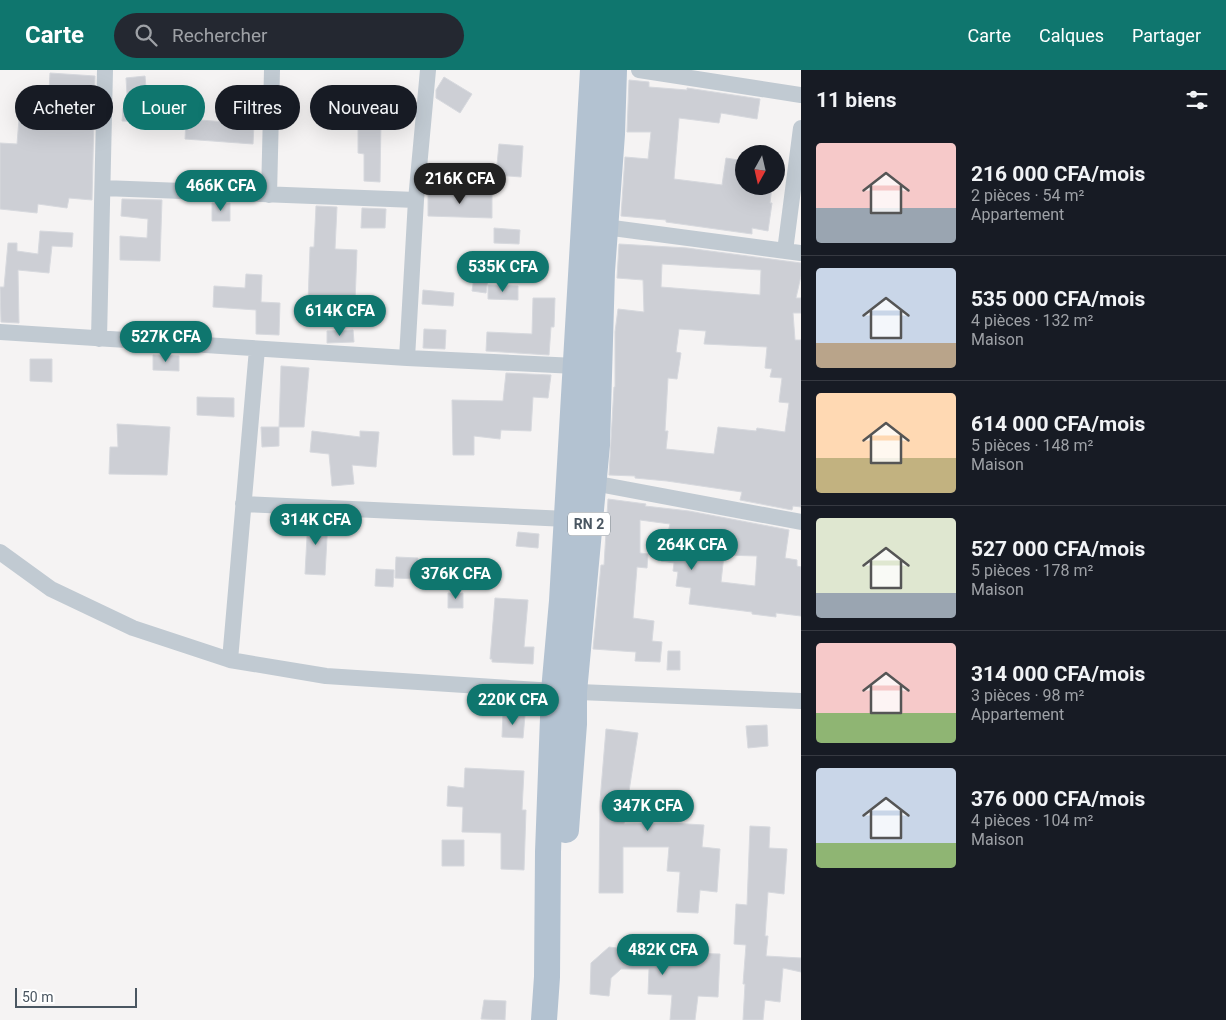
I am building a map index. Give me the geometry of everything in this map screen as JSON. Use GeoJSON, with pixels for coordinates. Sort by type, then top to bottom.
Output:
{"type":"FeatureCollection","features":[{"type":"Feature","properties":{"kind":"main road","name":"RN 2"},"geometry":{"type":"LineString","coordinates":[[544,1020],[547,977],[563,870],[574,724],[564,692],[562,601],[593,70]]}},
{"type":"Feature","properties":{"kind":"main road","name":"RN 2"},"geometry":{"type":"LineString","coordinates":[[564,692],[593,483],[614,70]]}},
{"type":"Feature","properties":{"kind":"street"},"geometry":{"type":"LineString","coordinates":[[99,339],[105,70]]}},
{"type":"Feature","properties":{"kind":"street"},"geometry":{"type":"LineString","coordinates":[[269,195],[272,70]]}},
{"type":"Feature","properties":{"kind":"street"},"geometry":{"type":"LineString","coordinates":[[407,358],[416,200],[428,70]]}},
{"type":"Feature","properties":{"kind":"street"},"geometry":{"type":"LineString","coordinates":[[639,70],[801,95]]}},
{"type":"Feature","properties":{"kind":"street"},"geometry":{"type":"LineString","coordinates":[[785,251],[801,128]]}},
{"type":"Feature","properties":{"kind":"street"},"geometry":{"type":"LineString","coordinates":[[103,188],[416,200]]}},
{"type":"Feature","properties":{"kind":"street"},"geometry":{"type":"LineString","coordinates":[[605,227],[801,253]]}},
{"type":"Feature","properties":{"kind":"street"},"geometry":{"type":"LineString","coordinates":[[0,332],[407,358],[576,366]]}},
{"type":"Feature","properties":{"kind":"street"},"geometry":{"type":"LineString","coordinates":[[230,660],[257,348]]}},
{"type":"Feature","properties":{"kind":"street"},"geometry":{"type":"LineString","coordinates":[[593,483],[801,522]]}},
{"type":"Feature","properties":{"kind":"street"},"geometry":{"type":"LineString","coordinates":[[243,504],[566,520]]}},
{"type":"Feature","properties":{"kind":"street"},"geometry":{"type":"LineString","coordinates":[[0,552],[51,589],[133,628],[230,660],[326,676],[564,692],[801,701]]}},
{"type":"Feature","properties":{"kind":"building"},"geometry":{"type":"Polygon","coordinates":[[[50,73],[95,76],[95,85],[49,85],[50,73]]]}},
{"type":"Feature","properties":{"kind":"building"},"geometry":{"type":"Polygon","coordinates":[[[145,76],[146,85],[126,85],[126,78],[145,76]]]}},
{"type":"Feature","properties":{"kind":"building"},"geometry":{"type":"Polygon","coordinates":[[[444,77],[472,94],[460,113],[436,98],[436,90],[444,77]]]}},
{"type":"Feature","properties":{"kind":"building"},"geometry":{"type":"Polygon","coordinates":[[[629,80],[649,82],[649,87],[687,90],[687,88],[760,99],[757,119],[721,113],[719,123],[679,118],[674,179],[722,185],[726,158],[735,160],[735,195],[771,195],[770,203],[772,203],[768,231],[752,228],[752,234],[666,222],[666,220],[621,216],[625,157],[648,159],[651,132],[627,132],[629,80]]]}},
{"type":"Feature","properties":{"kind":"building"},"geometry":{"type":"Polygon","coordinates":[[[205,120],[215,121],[215,130],[254,130],[253,144],[185,139],[185,130],[205,130],[205,120]]]}},
{"type":"Feature","properties":{"kind":"building"},"geometry":{"type":"Polygon","coordinates":[[[18,130],[94,130],[92,200],[69,198],[67,208],[38,204],[37,213],[0,209],[0,143],[17,144],[18,130]]]}},
{"type":"Feature","properties":{"kind":"building"},"geometry":{"type":"Polygon","coordinates":[[[358,130],[381,130],[380,182],[364,181],[364,154],[358,153],[358,130]]]}},
{"type":"Feature","properties":{"kind":"building"},"geometry":{"type":"Polygon","coordinates":[[[499,144],[523,146],[521,177],[496,175],[499,144]]]}},
{"type":"Feature","properties":{"kind":"building"},"geometry":{"type":"Polygon","coordinates":[[[428,192],[492,194],[492,218],[428,216],[428,192]]]}},
{"type":"Feature","properties":{"kind":"building"},"geometry":{"type":"Polygon","coordinates":[[[122,199],[162,200],[160,261],[120,260],[120,236],[147,238],[148,219],[121,216],[122,199]]]}},
{"type":"Feature","properties":{"kind":"building"},"geometry":{"type":"Polygon","coordinates":[[[212,203],[230,203],[230,221],[212,221],[212,203]]]}},
{"type":"Feature","properties":{"kind":"building"},"geometry":{"type":"Polygon","coordinates":[[[316,206],[337,207],[335,249],[357,250],[355,303],[308,302],[310,247],[314,247],[316,206]]]}},
{"type":"Feature","properties":{"kind":"building"},"geometry":{"type":"Polygon","coordinates":[[[362,208],[386,209],[385,228],[361,228],[362,208]]]}},
{"type":"Feature","properties":{"kind":"building"},"geometry":{"type":"Polygon","coordinates":[[[494,228],[520,230],[519,244],[494,243],[494,228]]]}},
{"type":"Feature","properties":{"kind":"building"},"geometry":{"type":"Polygon","coordinates":[[[40,231],[73,233],[72,247],[52,246],[49,273],[18,270],[19,323],[1,322],[0,287],[4,287],[8,243],[17,243],[17,251],[38,254],[40,231]]]}},
{"type":"Feature","properties":{"kind":"building"},"geometry":{"type":"Polygon","coordinates":[[[619,244],[687,248],[801,263],[801,276],[796,298],[801,298],[801,313],[793,313],[795,340],[801,340],[801,507],[793,506],[792,510],[740,500],[742,492],[635,478],[635,476],[609,475],[615,387],[615,332],[618,309],[644,312],[643,280],[617,278],[619,244]],[[662,264],[661,287],[760,295],[761,270],[662,264]],[[679,329],[676,352],[681,353],[677,379],[668,378],[665,431],[668,431],[666,449],[714,454],[718,427],[756,431],[757,428],[785,432],[789,403],[779,402],[782,378],[770,377],[772,369],[765,368],[767,347],[704,344],[706,331],[679,329]]]}},
{"type":"Feature","properties":{"kind":"building"},"geometry":{"type":"Polygon","coordinates":[[[475,270],[489,272],[486,293],[472,291],[475,270]]]}},
{"type":"Feature","properties":{"kind":"building"},"geometry":{"type":"Polygon","coordinates":[[[246,274],[262,275],[261,302],[280,303],[279,335],[256,334],[256,310],[213,307],[214,286],[245,288],[246,274]]]}},
{"type":"Feature","properties":{"kind":"building"},"geometry":{"type":"Polygon","coordinates":[[[488,285],[518,286],[518,300],[488,299],[488,285]]]}},
{"type":"Feature","properties":{"kind":"building"},"geometry":{"type":"Polygon","coordinates":[[[423,290],[454,293],[453,306],[422,304],[423,290]]]}},
{"type":"Feature","properties":{"kind":"building"},"geometry":{"type":"Polygon","coordinates":[[[533,298],[555,298],[554,327],[551,327],[549,355],[486,351],[487,332],[532,334],[533,298]]]}},
{"type":"Feature","properties":{"kind":"building"},"geometry":{"type":"Polygon","coordinates":[[[424,329],[446,330],[445,349],[423,348],[424,329]]]}},
{"type":"Feature","properties":{"kind":"building"},"geometry":{"type":"Polygon","coordinates":[[[353,330],[354,342],[327,343],[327,331],[353,330]]]}},
{"type":"Feature","properties":{"kind":"building"},"geometry":{"type":"Polygon","coordinates":[[[153,355],[179,356],[179,371],[153,370],[153,355]]]}},
{"type":"Feature","properties":{"kind":"building"},"geometry":{"type":"Polygon","coordinates":[[[30,359],[52,359],[52,382],[30,381],[30,359]]]}},
{"type":"Feature","properties":{"kind":"building"},"geometry":{"type":"Polygon","coordinates":[[[281,366],[309,368],[304,427],[279,427],[281,366]]]}},
{"type":"Feature","properties":{"kind":"building"},"geometry":{"type":"Polygon","coordinates":[[[506,373],[551,375],[548,398],[533,397],[531,431],[501,430],[500,439],[474,436],[474,455],[453,455],[452,400],[503,401],[506,373]]]}},
{"type":"Feature","properties":{"kind":"building"},"geometry":{"type":"Polygon","coordinates":[[[197,397],[234,398],[234,417],[197,415],[197,397]]]}},
{"type":"Feature","properties":{"kind":"building"},"geometry":{"type":"Polygon","coordinates":[[[117,424],[170,427],[167,475],[109,474],[110,447],[118,447],[117,424]]]}},
{"type":"Feature","properties":{"kind":"building"},"geometry":{"type":"Polygon","coordinates":[[[261,427],[279,427],[279,446],[262,447],[261,427]]]}},
{"type":"Feature","properties":{"kind":"building"},"geometry":{"type":"Polygon","coordinates":[[[312,431],[360,437],[360,431],[379,432],[376,467],[352,465],[354,484],[332,486],[329,454],[310,452],[312,431]]]}},
{"type":"Feature","properties":{"kind":"building"},"geometry":{"type":"Polygon","coordinates":[[[608,499],[646,504],[645,506],[689,511],[789,530],[785,558],[797,560],[797,566],[801,567],[801,616],[776,613],[776,617],[689,604],[691,588],[676,586],[678,572],[673,571],[674,563],[661,561],[670,524],[640,520],[640,553],[648,554],[647,568],[637,567],[633,618],[654,621],[652,641],[662,642],[660,662],[635,661],[636,652],[593,649],[601,565],[604,565],[608,499]],[[724,555],[721,582],[755,586],[757,556],[724,555]]]}},
{"type":"Feature","properties":{"kind":"building"},"geometry":{"type":"Polygon","coordinates":[[[308,518],[328,519],[325,575],[305,574],[308,518]]]}},
{"type":"Feature","properties":{"kind":"building"},"geometry":{"type":"Polygon","coordinates":[[[518,532],[539,534],[538,548],[516,546],[518,532]]]}},
{"type":"Feature","properties":{"kind":"building"},"geometry":{"type":"Polygon","coordinates":[[[396,557],[418,558],[417,579],[395,578],[396,557]]]}},
{"type":"Feature","properties":{"kind":"building"},"geometry":{"type":"Polygon","coordinates":[[[376,569],[394,570],[393,587],[375,586],[376,569]]]}},
{"type":"Feature","properties":{"kind":"building"},"geometry":{"type":"Polygon","coordinates":[[[448,593],[463,593],[463,608],[448,608],[448,593]]]}},
{"type":"Feature","properties":{"kind":"building"},"geometry":{"type":"Polygon","coordinates":[[[495,598],[528,600],[524,647],[534,647],[533,664],[492,662],[492,659],[490,659],[495,598]]]}},
{"type":"Feature","properties":{"kind":"building"},"geometry":{"type":"Polygon","coordinates":[[[668,651],[680,651],[680,670],[667,670],[668,651]]]}},
{"type":"Feature","properties":{"kind":"building"},"geometry":{"type":"Polygon","coordinates":[[[503,713],[525,715],[523,738],[502,737],[503,713]]]}},
{"type":"Feature","properties":{"kind":"building"},"geometry":{"type":"Polygon","coordinates":[[[767,725],[768,746],[748,748],[746,726],[767,725]]]}},
{"type":"Feature","properties":{"kind":"building"},"geometry":{"type":"Polygon","coordinates":[[[606,729],[638,733],[624,824],[671,823],[704,825],[702,847],[720,849],[717,892],[700,890],[698,913],[677,912],[680,872],[667,871],[669,847],[623,847],[623,893],[599,893],[600,801],[606,729]]]}},
{"type":"Feature","properties":{"kind":"building"},"geometry":{"type":"Polygon","coordinates":[[[465,768],[524,771],[522,810],[526,810],[524,870],[501,869],[501,833],[462,832],[463,807],[447,806],[448,786],[464,788],[465,768]]]}},
{"type":"Feature","properties":{"kind":"building"},"geometry":{"type":"Polygon","coordinates":[[[750,826],[770,827],[769,848],[787,849],[784,894],[768,892],[765,936],[768,936],[766,956],[801,958],[801,972],[783,968],[780,1002],[765,1000],[763,1020],[743,1020],[746,945],[734,944],[736,904],[747,905],[750,826]]]}},
{"type":"Feature","properties":{"kind":"building"},"geometry":{"type":"Polygon","coordinates":[[[442,840],[464,840],[464,866],[442,866],[442,840]]]}},
{"type":"Feature","properties":{"kind":"building"},"geometry":{"type":"Polygon","coordinates":[[[609,947],[650,952],[720,954],[718,997],[698,996],[695,1020],[670,1020],[672,995],[648,994],[649,969],[621,969],[611,978],[609,996],[590,994],[591,963],[609,947]]]}},
{"type":"Feature","properties":{"kind":"building"},"geometry":{"type":"Polygon","coordinates":[[[484,1000],[506,1001],[505,1020],[481,1019],[484,1000]]]}}]}
